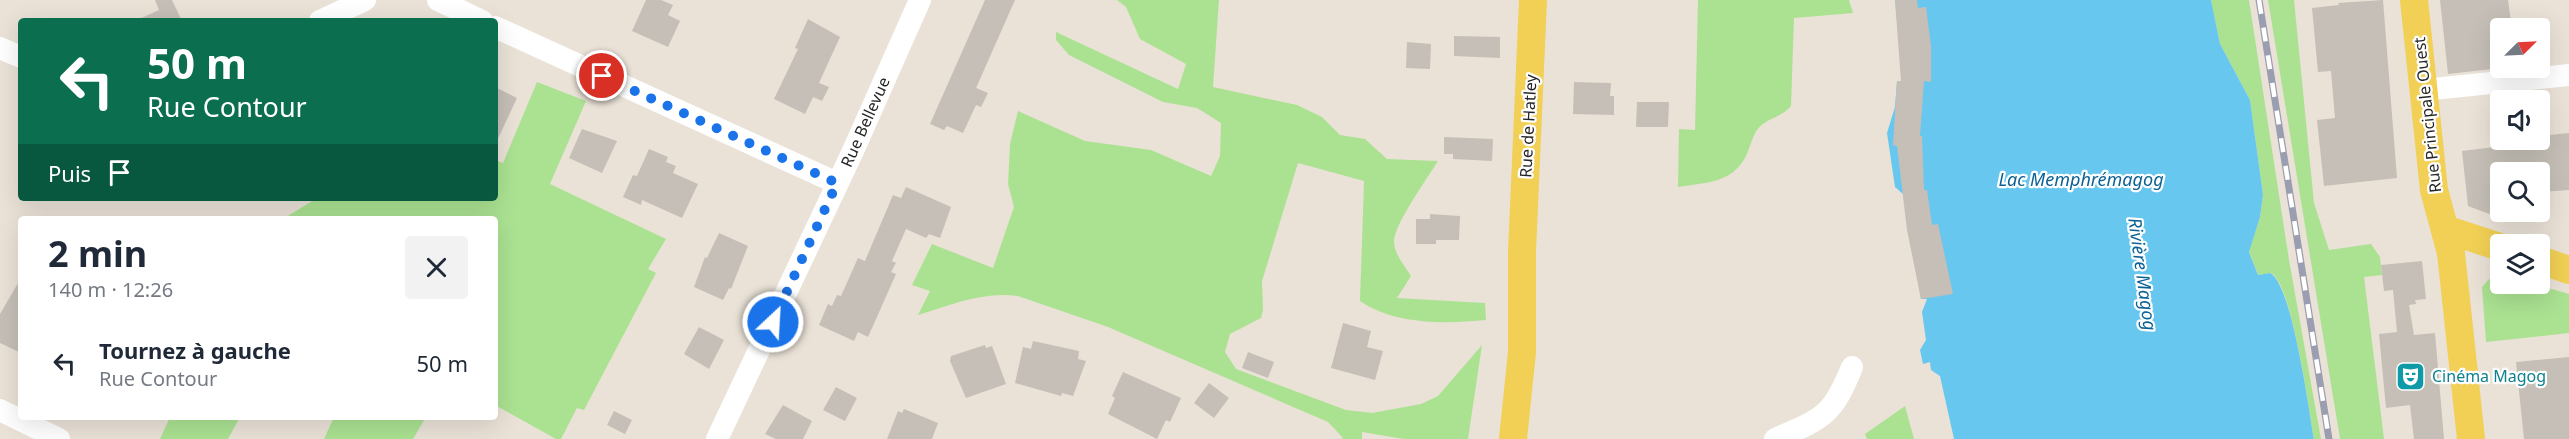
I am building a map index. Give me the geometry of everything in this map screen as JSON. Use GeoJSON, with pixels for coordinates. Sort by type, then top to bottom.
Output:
{"type":"FeatureCollection","features":[{"type":"Feature","properties":{"kind":"main road","name":"Rue de Hatley"},"geometry":{"type":"LineString","coordinates":[[1513,439],[1522,352],[1522,252],[1533,0]]}},
{"type":"Feature","properties":{"kind":"main road","name":"Rue Principale Ouest"},"geometry":{"type":"LineString","coordinates":[[2414,0],[2434,190],[2454,272],[2471,439]]}},
{"type":"Feature","properties":{"kind":"main road"},"geometry":{"type":"LineString","coordinates":[[2445,229],[2490,244]]}},
{"type":"Feature","properties":{"kind":"main road","name":"Rue de Hatley"},"geometry":{"type":"LineString","coordinates":[[1496,439],[1505,351],[1522,252]]}},
{"type":"Feature","properties":{"kind":"main road"},"geometry":{"type":"LineString","coordinates":[[2550,263],[2569,270]]}},
{"type":"Feature","properties":{"kind":"street"},"geometry":{"type":"LineString","coordinates":[[326,18],[365,0]]}},
{"type":"Feature","properties":{"kind":"street"},"geometry":{"type":"LineString","coordinates":[[438,0],[476,18]]}},
{"type":"Feature","properties":{"kind":"street","name":"Rue Bellevue"},"geometry":{"type":"LineString","coordinates":[[717,439],[920,0]]}},
{"type":"Feature","properties":{"kind":"street"},"geometry":{"type":"LineString","coordinates":[[498,28],[837,183]]}},
{"type":"Feature","properties":{"kind":"street"},"geometry":{"type":"LineString","coordinates":[[0,48],[18,56]]}},
{"type":"Feature","properties":{"kind":"street"},"geometry":{"type":"LineString","coordinates":[[2424,90],[2569,75]]}},
{"type":"Feature","properties":{"kind":"street"},"geometry":{"type":"LineString","coordinates":[[1775,439],[1819,419],[1832,409],[1852,366]]}},
{"type":"Feature","properties":{"kind":"street"},"geometry":{"type":"LineString","coordinates":[[0,410],[18,419]]}},
{"type":"Feature","properties":{"kind":"street"},"geometry":{"type":"LineString","coordinates":[[20,420],[59,439]]}},
{"type":"Feature","properties":{"kind":"green space"},"geometry":{"type":"Polygon","coordinates":[[[1117,0],[1219,0],[1213,87],[1297,105],[1322,117],[1340,135],[1365,139],[1387,159],[1438,161],[1405,213],[1395,234],[1396,251],[1411,276],[1397,298],[1485,303],[1486,320],[1437,322],[1404,319],[1374,309],[1360,301],[1364,181],[1298,163],[1262,281],[1261,318],[1230,334],[1225,352],[1236,369],[1346,410],[1372,413],[1421,404],[1438,396],[1482,345],[1468,439],[1404,439],[1362,432],[1362,439],[1341,439],[1343,438],[1328,422],[1108,327],[1018,296],[980,297],[918,315],[930,291],[912,285],[932,244],[993,268],[1014,207],[1008,184],[1010,144],[1018,111],[1085,141],[1151,150],[1211,176],[1220,156],[1221,123],[1197,108],[1163,102],[1069,55],[1056,40],[1056,32],[1178,89],[1186,64],[1140,39],[1126,7],[1117,0]]]}},
{"type":"Feature","properties":{"kind":"green space"},"geometry":{"type":"Polygon","coordinates":[[[1698,0],[1849,0],[1853,13],[1794,18],[1791,106],[1760,126],[1746,156],[1733,172],[1717,180],[1678,187],[1679,129],[1695,130],[1698,0]]]}},
{"type":"Feature","properties":{"kind":"green space"},"geometry":{"type":"Polygon","coordinates":[[[2211,0],[2249,0],[2289,260],[2321,439],[2314,439],[2304,377],[2286,299],[2279,282],[2271,273],[2258,275],[2249,251],[2260,217],[2263,195],[2250,100],[2220,44],[2211,0]]]}},
{"type":"Feature","properties":{"kind":"green space"},"geometry":{"type":"Polygon","coordinates":[[[2268,0],[2294,0],[2314,203],[2329,250],[2371,244],[2380,257],[2382,275],[2364,277],[2384,439],[2340,439],[2268,0]]]}},
{"type":"Feature","properties":{"kind":"green space"},"geometry":{"type":"Polygon","coordinates":[[[537,82],[586,101],[550,184],[666,239],[648,269],[656,273],[584,410],[577,408],[561,439],[556,439],[498,407],[498,216],[288,216],[312,201],[498,201],[498,161],[503,163],[537,82]]]}},
{"type":"Feature","properties":{"kind":"green space"},"geometry":{"type":"Polygon","coordinates":[[[2490,278],[2490,294],[2550,294],[2550,288],[2569,294],[2569,333],[2486,342],[2482,287],[2490,278]]]}},
{"type":"Feature","properties":{"kind":"green space"},"geometry":{"type":"Polygon","coordinates":[[[1905,406],[1914,439],[1867,439],[1865,434],[1905,406]]]}},
{"type":"Feature","properties":{"kind":"green space"},"geometry":{"type":"Polygon","coordinates":[[[169,420],[238,420],[228,439],[160,439],[169,420]]]}},
{"type":"Feature","properties":{"kind":"green space"},"geometry":{"type":"Polygon","coordinates":[[[333,420],[424,420],[413,439],[324,439],[333,420]]]}},
{"type":"Feature","properties":{"kind":"water","name":"Lac Memphrémagog"},"geometry":{"type":"Polygon","coordinates":[[[1895,0],[2211,0],[2220,44],[2250,100],[2263,195],[2260,217],[2249,252],[2258,275],[2270,273],[2278,282],[2285,299],[2304,377],[2314,439],[1954,439],[1940,376],[1931,370],[1930,362],[1923,364],[1920,350],[1926,340],[1922,312],[1927,299],[1921,299],[1903,194],[1895,187],[1887,133],[1895,107],[1897,81],[1903,81],[1895,0]]]}},
{"type":"Feature","properties":{"kind":"building"},"geometry":{"type":"Polygon","coordinates":[[[155,0],[172,0],[181,18],[142,18],[159,10],[155,0]]]}},
{"type":"Feature","properties":{"kind":"building"},"geometry":{"type":"Polygon","coordinates":[[[646,0],[661,0],[673,5],[668,15],[680,21],[668,47],[632,31],[646,0]]]}},
{"type":"Feature","properties":{"kind":"building"},"geometry":{"type":"Polygon","coordinates":[[[985,0],[1015,0],[976,88],[988,93],[981,107],[976,105],[963,133],[947,126],[944,130],[930,124],[985,0]]]}},
{"type":"Feature","properties":{"kind":"building"},"geometry":{"type":"Polygon","coordinates":[[[1895,0],[1917,0],[1918,8],[1926,7],[1931,46],[1931,82],[1924,81],[1920,136],[1922,136],[1924,190],[1927,190],[1932,225],[1938,224],[1953,294],[1921,299],[1907,230],[1897,146],[1893,145],[1897,81],[1901,81],[1895,0]]]}},
{"type":"Feature","properties":{"kind":"building"},"geometry":{"type":"Polygon","coordinates":[[[2383,0],[2397,178],[2324,186],[2317,120],[2335,118],[2331,71],[2318,72],[2312,8],[2339,5],[2338,3],[2383,0]]]}},
{"type":"Feature","properties":{"kind":"building"},"geometry":{"type":"Polygon","coordinates":[[[2440,0],[2508,0],[2511,18],[2490,18],[2490,69],[2448,74],[2440,0]]]}},
{"type":"Feature","properties":{"kind":"building"},"geometry":{"type":"Polygon","coordinates":[[[808,19],[840,37],[819,83],[829,87],[822,101],[813,97],[805,114],[774,99],[798,49],[795,48],[808,19]]]}},
{"type":"Feature","properties":{"kind":"building"},"geometry":{"type":"Polygon","coordinates":[[[1454,36],[1500,37],[1500,58],[1454,56],[1454,36]]]}},
{"type":"Feature","properties":{"kind":"building"},"geometry":{"type":"Polygon","coordinates":[[[1407,42],[1431,44],[1430,69],[1406,68],[1407,42]]]}},
{"type":"Feature","properties":{"kind":"building"},"geometry":{"type":"Polygon","coordinates":[[[1574,82],[1611,83],[1610,96],[1614,96],[1614,115],[1573,114],[1574,82]]]}},
{"type":"Feature","properties":{"kind":"building"},"geometry":{"type":"Polygon","coordinates":[[[498,88],[517,98],[498,139],[498,88]]]}},
{"type":"Feature","properties":{"kind":"building"},"geometry":{"type":"Polygon","coordinates":[[[1637,102],[1669,102],[1668,127],[1636,127],[1637,102]]]}},
{"type":"Feature","properties":{"kind":"building"},"geometry":{"type":"Polygon","coordinates":[[[582,129],[617,141],[602,173],[569,158],[582,129]]]}},
{"type":"Feature","properties":{"kind":"building"},"geometry":{"type":"Polygon","coordinates":[[[2569,133],[2569,190],[2550,191],[2550,162],[2490,162],[2490,214],[2468,206],[2462,151],[2490,148],[2490,150],[2550,150],[2550,135],[2569,133]]]}},
{"type":"Feature","properties":{"kind":"building"},"geometry":{"type":"Polygon","coordinates":[[[1444,137],[1493,139],[1492,161],[1453,159],[1453,154],[1444,154],[1444,137]]]}},
{"type":"Feature","properties":{"kind":"building"},"geometry":{"type":"Polygon","coordinates":[[[649,149],[668,157],[666,162],[676,166],[673,173],[698,184],[682,218],[642,200],[641,205],[623,197],[633,175],[637,176],[649,149]]]}},
{"type":"Feature","properties":{"kind":"building"},"geometry":{"type":"Polygon","coordinates":[[[906,187],[951,207],[940,238],[929,234],[926,238],[906,229],[892,261],[896,263],[891,272],[896,274],[868,337],[858,332],[854,341],[819,325],[828,304],[832,306],[837,295],[841,296],[858,258],[865,261],[893,195],[901,198],[906,187]]]}},
{"type":"Feature","properties":{"kind":"building"},"geometry":{"type":"Polygon","coordinates":[[[1430,214],[1460,216],[1459,240],[1436,240],[1436,244],[1416,244],[1416,219],[1430,219],[1430,214]]]}},
{"type":"Feature","properties":{"kind":"building"},"geometry":{"type":"Polygon","coordinates":[[[719,233],[748,246],[731,289],[729,288],[723,300],[694,287],[705,257],[707,258],[719,233]]]}},
{"type":"Feature","properties":{"kind":"building"},"geometry":{"type":"Polygon","coordinates":[[[2422,261],[2426,299],[2415,300],[2416,304],[2409,305],[2414,335],[2435,333],[2444,439],[2414,439],[2410,405],[2386,408],[2379,334],[2397,332],[2393,290],[2384,291],[2381,265],[2422,261]]]}},
{"type":"Feature","properties":{"kind":"building"},"geometry":{"type":"Polygon","coordinates":[[[18,283],[18,352],[0,343],[0,314],[18,283]]]}},
{"type":"Feature","properties":{"kind":"building"},"geometry":{"type":"Polygon","coordinates":[[[1343,323],[1371,331],[1367,347],[1383,351],[1375,380],[1331,368],[1343,323]]]}},
{"type":"Feature","properties":{"kind":"building"},"geometry":{"type":"Polygon","coordinates":[[[699,327],[724,340],[709,369],[684,354],[699,327]]]}},
{"type":"Feature","properties":{"kind":"building"},"geometry":{"type":"Polygon","coordinates":[[[1033,341],[1079,351],[1078,359],[1086,361],[1073,396],[1062,393],[1061,396],[1015,383],[1023,347],[1031,349],[1033,341]]]}},
{"type":"Feature","properties":{"kind":"building"},"geometry":{"type":"Polygon","coordinates":[[[985,345],[986,348],[992,346],[1006,384],[966,398],[950,361],[951,356],[985,345]]]}},
{"type":"Feature","properties":{"kind":"building"},"geometry":{"type":"Polygon","coordinates":[[[1248,352],[1274,362],[1268,378],[1242,368],[1248,352]]]}},
{"type":"Feature","properties":{"kind":"building"},"geometry":{"type":"Polygon","coordinates":[[[2569,357],[2569,439],[2524,439],[2516,362],[2569,357]]]}},
{"type":"Feature","properties":{"kind":"building"},"geometry":{"type":"Polygon","coordinates":[[[1123,372],[1181,398],[1170,422],[1166,420],[1157,439],[1108,414],[1115,398],[1112,396],[1123,372]]]}},
{"type":"Feature","properties":{"kind":"building"},"geometry":{"type":"Polygon","coordinates":[[[1209,383],[1229,398],[1214,418],[1194,403],[1209,383]]]}},
{"type":"Feature","properties":{"kind":"building"},"geometry":{"type":"Polygon","coordinates":[[[836,387],[857,398],[845,421],[823,410],[836,387]]]}},
{"type":"Feature","properties":{"kind":"building"},"geometry":{"type":"Polygon","coordinates":[[[783,405],[812,421],[803,439],[776,439],[765,434],[783,405]]]}},
{"type":"Feature","properties":{"kind":"building"},"geometry":{"type":"Polygon","coordinates":[[[904,409],[938,423],[932,439],[887,439],[898,411],[902,413],[904,409]]]}},
{"type":"Feature","properties":{"kind":"building"},"geometry":{"type":"Polygon","coordinates":[[[614,411],[632,420],[625,434],[607,425],[614,411]]]}},
{"type":"Feature","properties":{"kind":"railway"},"geometry":{"type":"LineString","coordinates":[[2259,0],[2329,439]]}},
{"type":"Feature","properties":{"kind":"place","name":"Cinéma Magog"},"geometry":{"type":"Point","coordinates":[2411,376]}},
{"type":"Feature","properties":{"kind":"route"},"geometry":{"type":"LineString","coordinates":[[602,76],[837,183],[773,322]]}},
{"type":"Feature","properties":{"kind":"water label","name":"Rivière Magog"},"geometry":{"type":"Point","coordinates":[2143,274]}}]}
